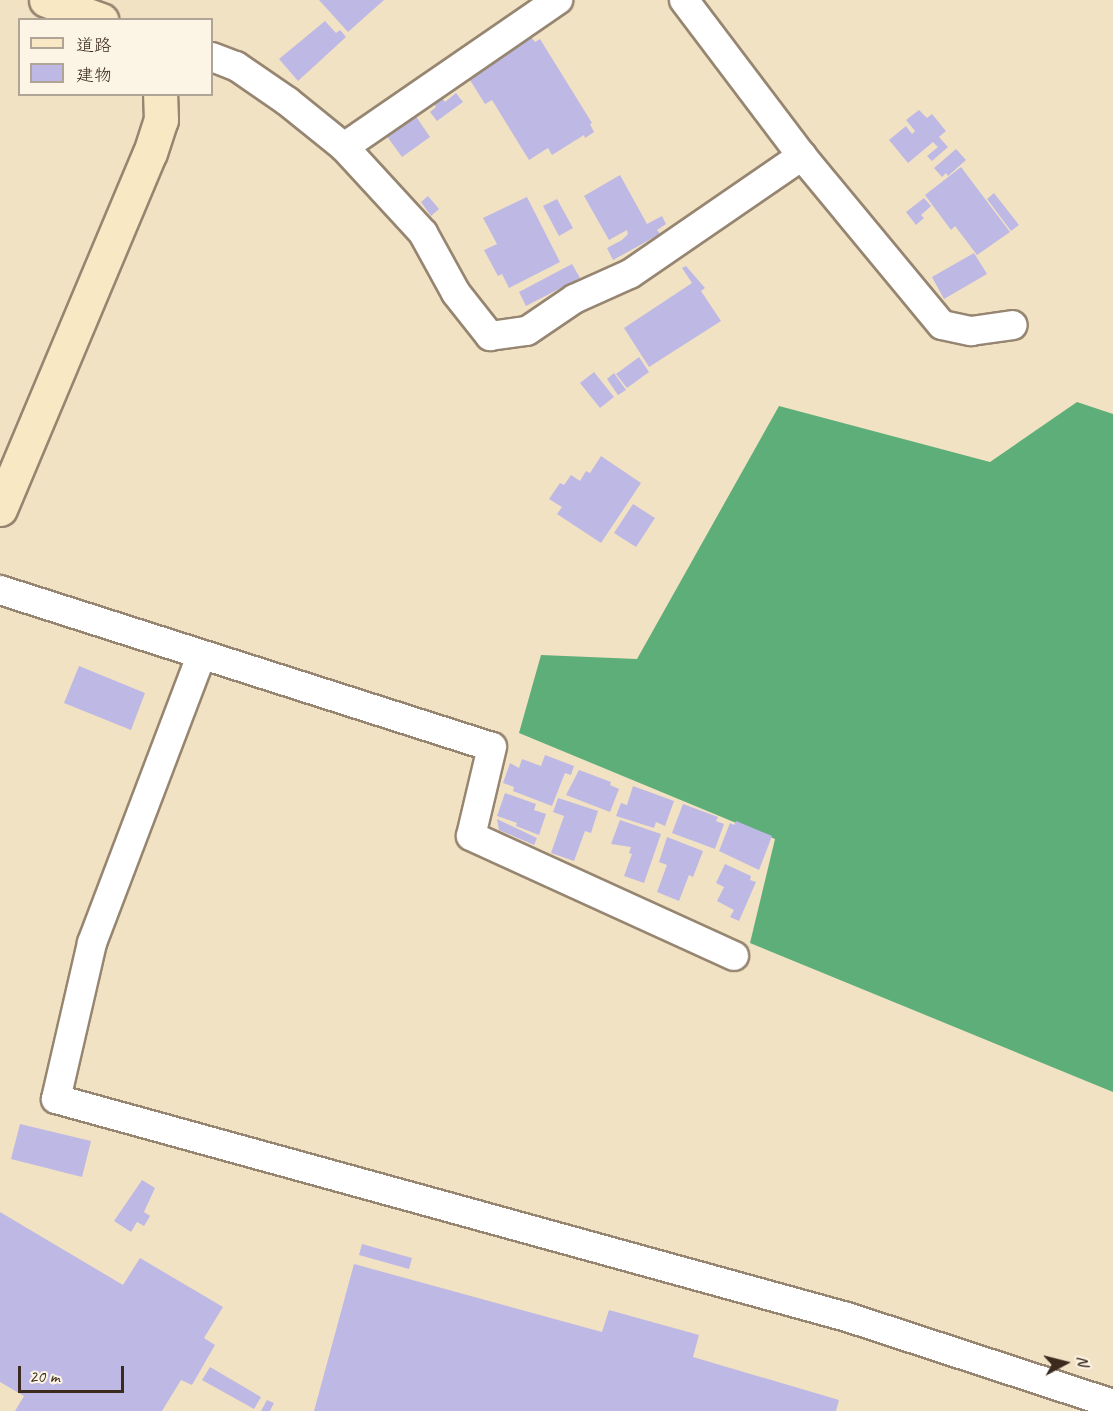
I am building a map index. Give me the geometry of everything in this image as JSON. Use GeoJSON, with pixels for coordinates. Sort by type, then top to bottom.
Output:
{"type":"FeatureCollection","features":[{"type":"Feature","properties":{"kind":"street"},"geometry":{"type":"LineString","coordinates":[[45,0],[95,18]]}},
{"type":"Feature","properties":{"kind":"street"},"geometry":{"type":"LineString","coordinates":[[344,147],[558,0]]}},
{"type":"Feature","properties":{"kind":"street"},"geometry":{"type":"LineString","coordinates":[[684,0],[802,156],[942,324],[971,331],[1013,325]]}},
{"type":"Feature","properties":{"kind":"street"},"geometry":{"type":"LineString","coordinates":[[213,57],[236,66],[287,101],[344,147],[423,233],[456,293],[489,336],[527,331],[574,300],[630,274],[802,156]]}},
{"type":"Feature","properties":{"kind":"street"},"geometry":{"type":"LineString","coordinates":[[0,509],[150,153],[161,120],[160,96]]}},
{"type":"Feature","properties":{"kind":"street"},"geometry":{"type":"LineString","coordinates":[[0,590],[492,747],[471,836],[734,956]]}},
{"type":"Feature","properties":{"kind":"street"},"geometry":{"type":"LineString","coordinates":[[201,656],[92,943],[56,1099],[848,1317],[1113,1404]]}},
{"type":"Feature","properties":{"kind":"green space"},"geometry":{"type":"Polygon","coordinates":[[[1077,402],[1113,414],[1113,1092],[750,943],[775,839],[519,733],[541,655],[637,659],[779,406],[990,462],[1077,402]]]}},
{"type":"Feature","properties":{"kind":"building"},"geometry":{"type":"Polygon","coordinates":[[[319,0],[384,0],[348,32],[319,0]]]}},
{"type":"Feature","properties":{"kind":"building"},"geometry":{"type":"Polygon","coordinates":[[[325,21],[336,33],[340,30],[346,37],[298,81],[279,59],[325,21]]]}},
{"type":"Feature","properties":{"kind":"building"},"geometry":{"type":"Polygon","coordinates":[[[531,37],[535,42],[540,39],[592,123],[590,124],[594,132],[585,138],[584,135],[552,155],[548,148],[529,160],[492,100],[485,104],[468,77],[531,37]]]}},
{"type":"Feature","properties":{"kind":"building"},"geometry":{"type":"Polygon","coordinates":[[[456,93],[463,102],[437,121],[430,112],[436,107],[434,104],[442,98],[445,102],[456,93]]]}},
{"type":"Feature","properties":{"kind":"building"},"geometry":{"type":"Polygon","coordinates":[[[919,110],[927,118],[932,114],[946,131],[939,137],[948,147],[932,161],[927,156],[938,147],[933,142],[908,163],[889,140],[906,126],[912,134],[915,131],[906,120],[919,110]]]}},
{"type":"Feature","properties":{"kind":"building"},"geometry":{"type":"Polygon","coordinates":[[[415,115],[430,137],[402,157],[386,135],[415,115]]]}},
{"type":"Feature","properties":{"kind":"building"},"geometry":{"type":"Polygon","coordinates":[[[956,149],[966,160],[948,176],[946,173],[942,177],[934,168],[956,149]]]}},
{"type":"Feature","properties":{"kind":"building"},"geometry":{"type":"Polygon","coordinates":[[[961,167],[1010,232],[977,255],[955,226],[951,230],[925,195],[961,167]]]}},
{"type":"Feature","properties":{"kind":"building"},"geometry":{"type":"Polygon","coordinates":[[[620,175],[647,224],[662,216],[666,224],[657,230],[660,234],[613,260],[607,248],[622,240],[628,234],[627,230],[609,240],[584,196],[620,175]]]}},
{"type":"Feature","properties":{"kind":"building"},"geometry":{"type":"Polygon","coordinates":[[[994,193],[1019,225],[1011,231],[987,199],[994,193]]]}},
{"type":"Feature","properties":{"kind":"building"},"geometry":{"type":"Polygon","coordinates":[[[428,196],[439,209],[431,216],[421,202],[428,196]]]}},
{"type":"Feature","properties":{"kind":"building"},"geometry":{"type":"Polygon","coordinates":[[[527,197],[560,262],[509,288],[502,274],[498,276],[484,250],[497,244],[483,218],[527,197]]]}},
{"type":"Feature","properties":{"kind":"building"},"geometry":{"type":"Polygon","coordinates":[[[924,198],[931,206],[921,215],[924,218],[916,225],[906,212],[924,198]]]}},
{"type":"Feature","properties":{"kind":"building"},"geometry":{"type":"Polygon","coordinates":[[[557,199],[573,228],[559,236],[543,206],[557,199]]]}},
{"type":"Feature","properties":{"kind":"building"},"geometry":{"type":"Polygon","coordinates":[[[974,253],[987,274],[944,299],[932,277],[974,253]]]}},
{"type":"Feature","properties":{"kind":"building"},"geometry":{"type":"Polygon","coordinates":[[[572,264],[580,278],[526,306],[519,292],[572,264]]]}},
{"type":"Feature","properties":{"kind":"building"},"geometry":{"type":"Polygon","coordinates":[[[686,266],[705,288],[701,291],[721,321],[649,367],[624,328],[692,283],[682,268],[686,266]]]}},
{"type":"Feature","properties":{"kind":"building"},"geometry":{"type":"Polygon","coordinates":[[[639,357],[649,372],[627,388],[616,374],[639,357]]]}},
{"type":"Feature","properties":{"kind":"building"},"geometry":{"type":"Polygon","coordinates":[[[594,372],[614,397],[600,408],[580,383],[594,372]]]}},
{"type":"Feature","properties":{"kind":"building"},"geometry":{"type":"Polygon","coordinates":[[[614,373],[626,390],[618,395],[607,379],[614,373]]]}},
{"type":"Feature","properties":{"kind":"building"},"geometry":{"type":"Polygon","coordinates":[[[601,456],[641,483],[601,543],[557,514],[562,507],[549,499],[560,483],[564,485],[571,475],[580,481],[586,471],[590,473],[601,456]]]}},
{"type":"Feature","properties":{"kind":"building"},"geometry":{"type":"Polygon","coordinates":[[[633,504],[655,518],[636,547],[614,533],[633,504]]]}},
{"type":"Feature","properties":{"kind":"building"},"geometry":{"type":"Polygon","coordinates":[[[79,666],[145,693],[131,730],[64,703],[79,666]]]}},
{"type":"Feature","properties":{"kind":"building"},"geometry":{"type":"Polygon","coordinates":[[[545,755],[574,766],[571,775],[565,773],[552,806],[513,791],[514,787],[503,783],[510,763],[519,768],[522,759],[541,766],[545,755]]]}},
{"type":"Feature","properties":{"kind":"building"},"geometry":{"type":"Polygon","coordinates":[[[579,770],[611,782],[610,785],[619,789],[610,812],[566,795],[579,770]]]}},
{"type":"Feature","properties":{"kind":"building"},"geometry":{"type":"Polygon","coordinates":[[[633,786],[674,801],[665,826],[656,822],[654,828],[616,816],[621,803],[627,805],[633,786]]]}},
{"type":"Feature","properties":{"kind":"building"},"geometry":{"type":"Polygon","coordinates":[[[505,793],[536,804],[534,810],[546,814],[539,835],[516,826],[517,823],[497,816],[505,793]]]}},
{"type":"Feature","properties":{"kind":"building"},"geometry":{"type":"Polygon","coordinates":[[[558,798],[598,811],[591,833],[585,831],[574,861],[551,853],[564,816],[553,812],[558,798]]]}},
{"type":"Feature","properties":{"kind":"building"},"geometry":{"type":"Polygon","coordinates":[[[683,804],[718,817],[716,821],[724,824],[715,849],[672,833],[683,804]]]}},
{"type":"Feature","properties":{"kind":"building"},"geometry":{"type":"Polygon","coordinates":[[[497,819],[537,838],[534,845],[499,830],[497,819]]]}},
{"type":"Feature","properties":{"kind":"building"},"geometry":{"type":"Polygon","coordinates":[[[620,820],[661,834],[644,883],[624,876],[632,854],[629,853],[631,847],[611,844],[620,820]]]}},
{"type":"Feature","properties":{"kind":"building"},"geometry":{"type":"Polygon","coordinates":[[[736,821],[772,836],[759,870],[719,851],[730,823],[734,825],[736,821]]]}},
{"type":"Feature","properties":{"kind":"building"},"geometry":{"type":"Polygon","coordinates":[[[667,837],[703,851],[693,877],[689,875],[679,901],[657,892],[667,865],[659,862],[667,837]]]}},
{"type":"Feature","properties":{"kind":"building"},"geometry":{"type":"Polygon","coordinates":[[[725,864],[751,876],[750,880],[756,882],[739,921],[730,917],[734,910],[717,901],[724,887],[716,883],[725,864]]]}},
{"type":"Feature","properties":{"kind":"building"},"geometry":{"type":"Polygon","coordinates":[[[20,1124],[91,1141],[82,1177],[11,1159],[20,1124]]]}},
{"type":"Feature","properties":{"kind":"building"},"geometry":{"type":"Polygon","coordinates":[[[142,1180],[155,1188],[144,1212],[150,1216],[144,1226],[137,1222],[131,1232],[114,1221],[142,1180]]]}},
{"type":"Feature","properties":{"kind":"building"},"geometry":{"type":"Polygon","coordinates":[[[0,1212],[123,1285],[140,1258],[223,1307],[204,1338],[215,1345],[192,1385],[181,1380],[162,1411],[15,1411],[24,1396],[0,1382],[0,1212]]]}},
{"type":"Feature","properties":{"kind":"building"},"geometry":{"type":"Polygon","coordinates":[[[362,1244],[412,1258],[409,1269],[359,1255],[362,1244]]]}},
{"type":"Feature","properties":{"kind":"building"},"geometry":{"type":"Polygon","coordinates":[[[354,1264],[602,1332],[609,1310],[699,1335],[693,1357],[839,1400],[836,1411],[314,1411],[354,1264]]]}},
{"type":"Feature","properties":{"kind":"building"},"geometry":{"type":"Polygon","coordinates":[[[210,1367],[261,1397],[254,1409],[202,1380],[210,1367]]]}},
{"type":"Feature","properties":{"kind":"building"},"geometry":{"type":"Polygon","coordinates":[[[267,1400],[274,1403],[270,1411],[261,1411],[267,1400]]]}}]}
